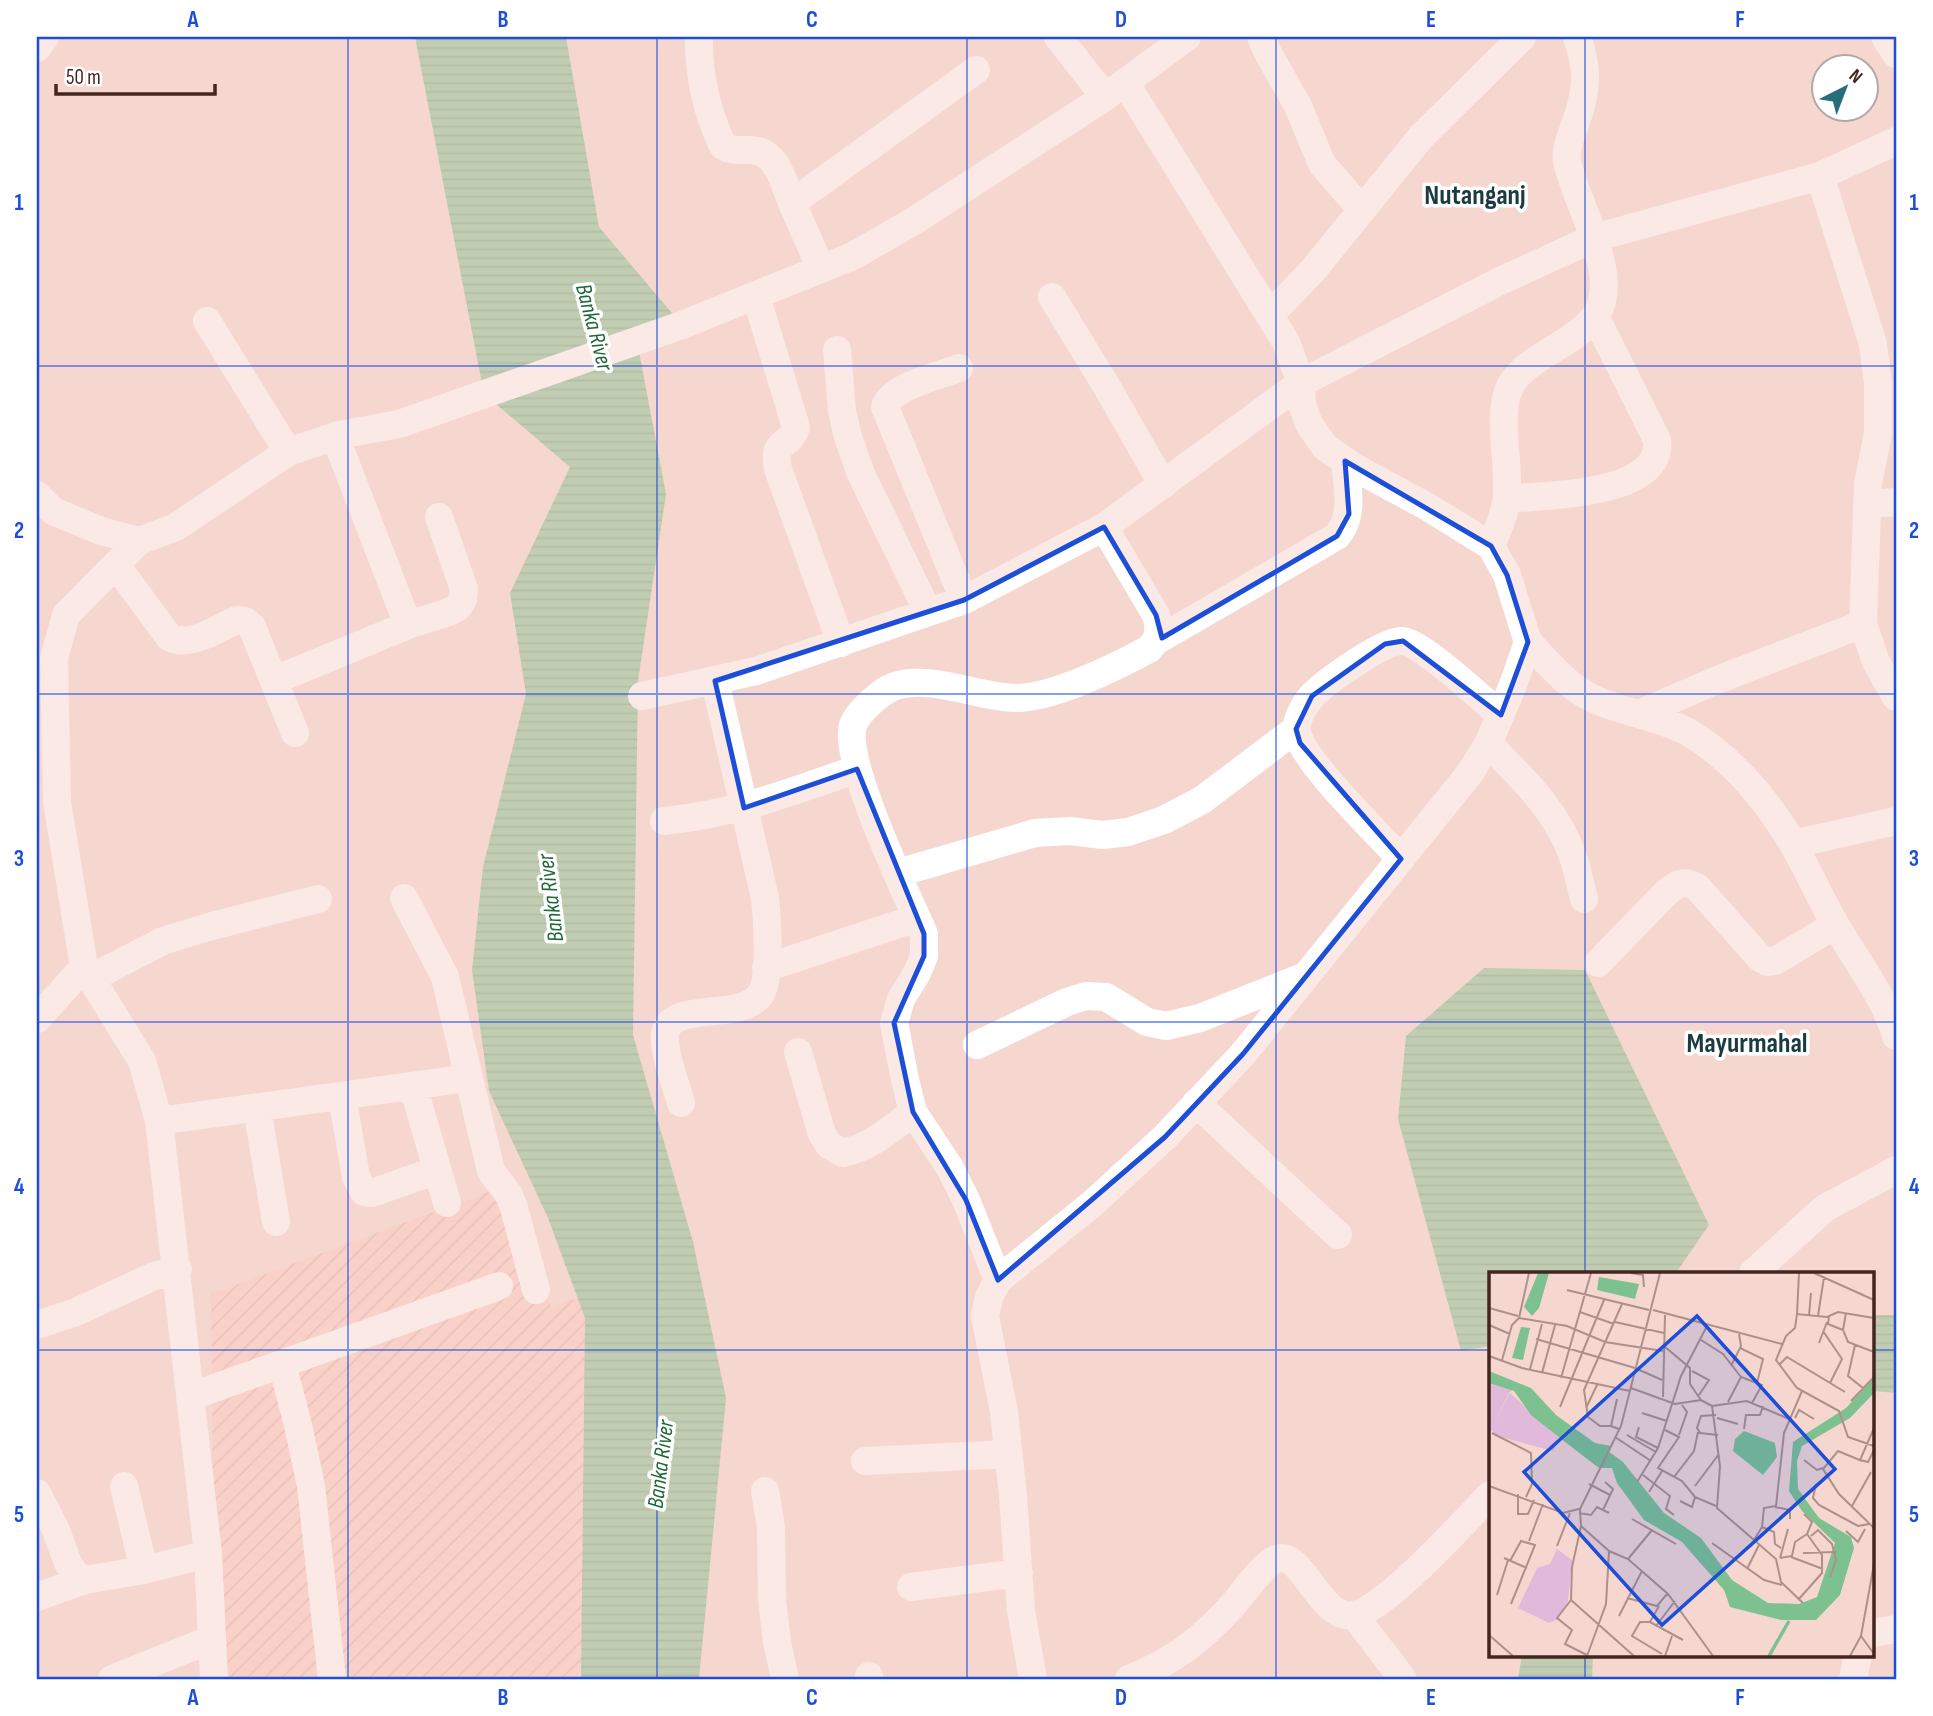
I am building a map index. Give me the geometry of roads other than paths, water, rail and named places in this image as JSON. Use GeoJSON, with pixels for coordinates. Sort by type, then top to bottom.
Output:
{"type":"FeatureCollection","features":[{"type":"Feature","properties":{"kind":"street"},"geometry":{"type":"LineString","coordinates":[[37,48],[45,37]]}},
{"type":"Feature","properties":{"kind":"street"},"geometry":{"type":"LineString","coordinates":[[699,37],[698,60],[702,82],[723,146],[731,150],[760,150],[770,155],[821,269]]}},
{"type":"Feature","properties":{"kind":"street"},"geometry":{"type":"LineString","coordinates":[[1058,37],[1115,90],[1270,315],[1286,342],[1301,383],[1302,404],[1309,425],[1325,447],[1492,546],[1507,575],[1528,642],[1574,688],[1598,701],[1641,713],[1687,732],[1728,763],[1766,804],[1793,844],[1835,925],[1894,1023]]}},
{"type":"Feature","properties":{"kind":"street"},"geometry":{"type":"LineString","coordinates":[[214,1679],[208,1554],[178,1269],[159,1121],[142,1061],[88,972],[57,802],[45,663],[66,615],[139,541],[176,527],[288,452],[334,436],[399,424],[682,325],[853,256],[914,221],[1115,90],[1187,37]]}},
{"type":"Feature","properties":{"kind":"street"},"geometry":{"type":"LineString","coordinates":[[1261,37],[1298,106],[1322,164],[1362,210]]}},
{"type":"Feature","properties":{"kind":"street"},"geometry":{"type":"LineString","coordinates":[[1270,315],[1314,269],[1421,137],[1522,37]]}},
{"type":"Feature","properties":{"kind":"street"},"geometry":{"type":"LineString","coordinates":[[1492,546],[1507,499],[1505,412],[1506,396],[1512,382],[1521,372],[1582,329],[1602,304],[1605,286],[1594,238],[1570,176],[1566,153],[1586,85],[1586,65],[1577,37]]}},
{"type":"Feature","properties":{"kind":"street"},"geometry":{"type":"LineString","coordinates":[[1885,37],[1896,54]]}},
{"type":"Feature","properties":{"kind":"street"},"geometry":{"type":"LineString","coordinates":[[792,203],[976,69]]}},
{"type":"Feature","properties":{"kind":"street"},"geometry":{"type":"LineString","coordinates":[[642,696],[756,671],[964,600],[1104,527],[1301,383],[1500,281],[1594,238],[1820,176],[1896,141]]}},
{"type":"Feature","properties":{"kind":"street"},"geometry":{"type":"LineString","coordinates":[[1820,176],[1873,344],[1878,384],[1878,433],[1868,484],[1863,624],[1876,662],[1896,697]]}},
{"type":"Feature","properties":{"kind":"street"},"geometry":{"type":"LineString","coordinates":[[755,296],[796,427],[790,438],[777,449],[778,469],[841,643]]}},
{"type":"Feature","properties":{"kind":"street"},"geometry":{"type":"LineString","coordinates":[[1052,297],[1163,485]]}},
{"type":"Feature","properties":{"kind":"street"},"geometry":{"type":"LineString","coordinates":[[1507,499],[1624,484],[1654,463],[1659,452],[1657,440],[1595,316]]}},
{"type":"Feature","properties":{"kind":"street"},"geometry":{"type":"LineString","coordinates":[[207,321],[288,452]]}},
{"type":"Feature","properties":{"kind":"street"},"geometry":{"type":"LineString","coordinates":[[837,351],[842,411],[852,450],[928,612]]}},
{"type":"Feature","properties":{"kind":"street"},"geometry":{"type":"LineString","coordinates":[[959,368],[899,391],[887,400],[885,407],[964,600]]}},
{"type":"Feature","properties":{"kind":"street"},"geometry":{"type":"LineString","coordinates":[[334,436],[408,625]]}},
{"type":"Feature","properties":{"kind":"street"},"geometry":{"type":"LineString","coordinates":[[998,1280],[966,1200],[950,1168],[913,1112],[894,1023],[901,999],[924,956],[924,934],[863,788],[852,751],[853,725],[871,701],[895,686],[922,684],[1016,698],[1056,691],[1136,656],[1149,649],[1156,641],[1337,536],[1345,527],[1349,514],[1345,461]]}},
{"type":"Feature","properties":{"kind":"street"},"geometry":{"type":"LineString","coordinates":[[1868,504],[1896,502]]}},
{"type":"Feature","properties":{"kind":"street"},"geometry":{"type":"LineString","coordinates":[[42,508],[101,531],[139,541]]}},
{"type":"Feature","properties":{"kind":"street"},"geometry":{"type":"LineString","coordinates":[[275,680],[457,607],[463,600],[464,589],[439,517]]}},
{"type":"Feature","properties":{"kind":"street"},"geometry":{"type":"LineString","coordinates":[[1104,527],[1156,615],[1159,629],[1156,641]]}},
{"type":"Feature","properties":{"kind":"street"},"geometry":{"type":"LineString","coordinates":[[116,565],[169,637],[177,642],[188,641],[236,620],[253,626],[295,733]]}},
{"type":"Feature","properties":{"kind":"street"},"geometry":{"type":"LineString","coordinates":[[1641,713],[1717,680],[1863,624]]}},
{"type":"Feature","properties":{"kind":"street"},"geometry":{"type":"LineString","coordinates":[[1401,859],[1314,764],[1300,743],[1296,729],[1300,715],[1312,696],[1385,644],[1403,641],[1421,649],[1501,715]]}},
{"type":"Feature","properties":{"kind":"street"},"geometry":{"type":"LineString","coordinates":[[1033,1679],[1021,1611],[1004,1412],[985,1315],[989,1297],[998,1280],[1092,1204],[1165,1137],[1243,1054],[1470,773],[1488,744],[1501,715],[1528,642]]}},
{"type":"Feature","properties":{"kind":"street"},"geometry":{"type":"LineString","coordinates":[[681,1103],[666,1046],[666,1032],[670,1022],[682,1016],[738,1009],[752,1003],[762,993],[766,968],[768,933],[765,898],[715,681]]}},
{"type":"Feature","properties":{"kind":"street"},"geometry":{"type":"LineString","coordinates":[[898,873],[1035,833],[1070,831],[1103,835],[1128,832],[1164,820],[1202,800],[1296,729]]}},
{"type":"Feature","properties":{"kind":"street"},"geometry":{"type":"LineString","coordinates":[[1488,744],[1516,770],[1538,796],[1564,836],[1573,857],[1584,899]]}},
{"type":"Feature","properties":{"kind":"street"},"geometry":{"type":"LineString","coordinates":[[664,821],[701,818],[744,808],[858,769]]}},
{"type":"Feature","properties":{"kind":"street"},"geometry":{"type":"LineString","coordinates":[[1793,844],[1896,821]]}},
{"type":"Feature","properties":{"kind":"street"},"geometry":{"type":"LineString","coordinates":[[1598,963],[1675,884],[1686,882],[1697,887],[1753,952],[1768,962],[1775,961],[1835,925]]}},
{"type":"Feature","properties":{"kind":"street"},"geometry":{"type":"LineString","coordinates":[[404,898],[444,977],[491,1171],[509,1195],[514,1208],[536,1290]]}},
{"type":"Feature","properties":{"kind":"street"},"geometry":{"type":"LineString","coordinates":[[37,1019],[88,972],[163,941],[318,899]]}},
{"type":"Feature","properties":{"kind":"street"},"geometry":{"type":"LineString","coordinates":[[766,968],[917,918]]}},
{"type":"Feature","properties":{"kind":"street"},"geometry":{"type":"LineString","coordinates":[[977,1045],[1067,1002],[1086,996],[1106,997],[1147,1022],[1166,1026],[1200,1018],[1306,976]]}},
{"type":"Feature","properties":{"kind":"street"},"geometry":{"type":"LineString","coordinates":[[797,1052],[822,1134],[829,1145],[843,1153],[857,1150],[882,1136],[913,1112]]}},
{"type":"Feature","properties":{"kind":"street"},"geometry":{"type":"LineString","coordinates":[[159,1121],[468,1078]]}},
{"type":"Feature","properties":{"kind":"street"},"geometry":{"type":"LineString","coordinates":[[413,1086],[447,1203]]}},
{"type":"Feature","properties":{"kind":"street"},"geometry":{"type":"LineString","coordinates":[[342,1096],[356,1177],[364,1192],[372,1193],[438,1170]]}},
{"type":"Feature","properties":{"kind":"street"},"geometry":{"type":"LineString","coordinates":[[1196,1104],[1338,1235]]}},
{"type":"Feature","properties":{"kind":"street"},"geometry":{"type":"LineString","coordinates":[[257,1108],[276,1222]]}},
{"type":"Feature","properties":{"kind":"street"},"geometry":{"type":"LineString","coordinates":[[1754,1272],[1825,1208],[1896,1170]]}},
{"type":"Feature","properties":{"kind":"street"},"geometry":{"type":"LineString","coordinates":[[37,1325],[76,1312],[152,1277],[178,1269]]}},
{"type":"Feature","properties":{"kind":"street"},"geometry":{"type":"LineString","coordinates":[[192,1396],[499,1286]]}},
{"type":"Feature","properties":{"kind":"street"},"geometry":{"type":"LineString","coordinates":[[282,1364],[311,1486],[332,1679]]}},
{"type":"Feature","properties":{"kind":"street"},"geometry":{"type":"LineString","coordinates":[[865,1461],[1009,1454]]}},
{"type":"Feature","properties":{"kind":"street"},"geometry":{"type":"LineString","coordinates":[[124,1486],[144,1570]]}},
{"type":"Feature","properties":{"kind":"street"},"geometry":{"type":"LineString","coordinates":[[765,1491],[772,1527],[772,1600],[785,1679]]}},
{"type":"Feature","properties":{"kind":"street"},"geometry":{"type":"LineString","coordinates":[[37,1493],[55,1528],[68,1563],[75,1574],[85,1580]]}},
{"type":"Feature","properties":{"kind":"street"},"geometry":{"type":"LineString","coordinates":[[1129,1679],[1163,1673],[1266,1567],[1277,1559],[1287,1559],[1295,1564],[1328,1606],[1342,1614],[1354,1615],[1375,1603],[1416,1570],[1489,1497]]}},
{"type":"Feature","properties":{"kind":"street"},"geometry":{"type":"LineString","coordinates":[[37,1597],[85,1580],[144,1570],[208,1554]]}},
{"type":"Feature","properties":{"kind":"street"},"geometry":{"type":"LineString","coordinates":[[911,1587],[1019,1573]]}},
{"type":"Feature","properties":{"kind":"street"},"geometry":{"type":"LineString","coordinates":[[1354,1615],[1403,1679]]}},
{"type":"Feature","properties":{"kind":"street"},"geometry":{"type":"LineString","coordinates":[[1874,1633],[1896,1629]]}},
{"type":"Feature","properties":{"kind":"street"},"geometry":{"type":"LineString","coordinates":[[112,1679],[212,1639]]}},
{"type":"Feature","properties":{"kind":"street"},"geometry":{"type":"LineString","coordinates":[[1853,1679],[1858,1656]]}},
{"type":"Feature","properties":{"kind":"water","name":"Banka River"},"geometry":{"type":"Polygon","coordinates":[[[415,37],[566,37],[599,227],[682,325],[637,341],[666,494],[638,681],[633,1035],[693,1242],[726,1398],[699,1679],[581,1679],[585,1318],[548,1218],[489,1091],[472,970],[483,867],[526,694],[510,593],[570,467],[484,394],[415,37]]]}},
{"type":"Feature","properties":{"kind":"water"},"geometry":{"type":"Polygon","coordinates":[[[1484,968],[1585,970],[1709,1225],[1677,1272],[1489,1272],[1489,1346],[1461,1351],[1398,1119],[1406,1036],[1484,968]]]}},
{"type":"Feature","properties":{"kind":"water"},"geometry":{"type":"Polygon","coordinates":[[[1874,1315],[1896,1315],[1896,1393],[1874,1391],[1874,1315]]]}},
{"type":"Feature","properties":{"kind":"water"},"geometry":{"type":"Polygon","coordinates":[[[1522,1656],[1593,1656],[1592,1679],[1518,1679],[1522,1656]]]}},
{"type":"Feature","properties":{"kind":"district","name":"Nutanganj"},"geometry":{"type":"Point","coordinates":[1475,194]}},
{"type":"Feature","properties":{"kind":"district","name":"Mayurmahal"},"geometry":{"type":"Point","coordinates":[1747,1042]}}]}
